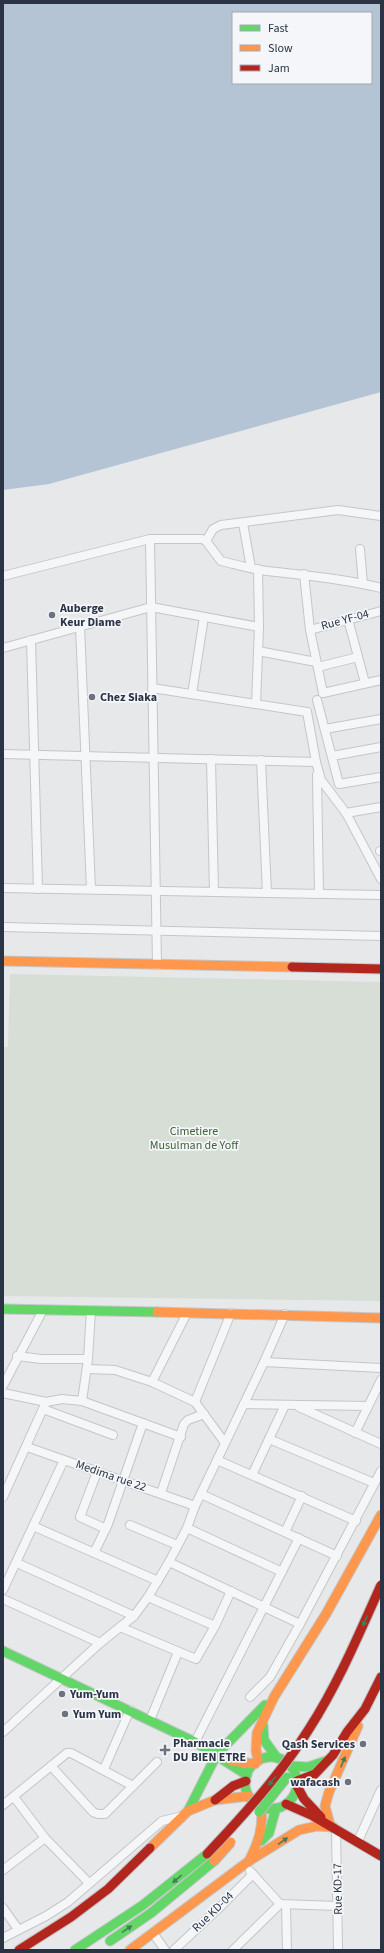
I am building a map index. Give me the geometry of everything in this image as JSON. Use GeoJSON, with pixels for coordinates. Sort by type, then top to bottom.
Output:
{"type":"FeatureCollection","features":[{"type":"Feature","properties":{"kind":"main road"},"geometry":{"type":"LineString","coordinates":[[3,962],[381,970]]}},
{"type":"Feature","properties":{"kind":"main road"},"geometry":{"type":"LineString","coordinates":[[3,1310],[285,1314],[381,1318]]}},
{"type":"Feature","properties":{"kind":"main road"},"geometry":{"type":"LineString","coordinates":[[185,1813],[215,1800],[233,1786],[247,1778],[257,1762],[256,1741],[263,1719],[274,1697],[318,1627],[381,1515]]}},
{"type":"Feature","properties":{"kind":"main road"},"geometry":{"type":"LineString","coordinates":[[75,1950],[104,1933],[144,1904],[207,1854],[246,1814],[285,1765],[309,1729],[343,1670],[381,1585]]}},
{"type":"Feature","properties":{"kind":"main road"},"geometry":{"type":"LineString","coordinates":[[252,1819],[293,1768],[332,1708],[350,1674],[381,1607]]}},
{"type":"Feature","properties":{"kind":"main road"},"geometry":{"type":"LineString","coordinates":[[3,1651],[130,1710],[195,1742],[219,1756],[247,1778],[249,1796],[261,1807],[276,1808],[286,1804],[294,1796],[297,1784],[322,1769],[378,1693],[381,1677]]}},
{"type":"Feature","properties":{"kind":"main road"},"geometry":{"type":"LineString","coordinates":[[19,1950],[71,1918],[108,1889],[138,1861],[185,1813],[219,1756],[274,1697]]}},
{"type":"Feature","properties":{"kind":"main road"},"geometry":{"type":"LineString","coordinates":[[332,1826],[325,1806],[329,1792],[365,1709]]}},
{"type":"Feature","properties":{"kind":"main road"},"geometry":{"type":"LineString","coordinates":[[263,1719],[264,1740],[277,1758],[291,1766],[308,1767],[328,1760]]}},
{"type":"Feature","properties":{"kind":"main road"},"geometry":{"type":"LineString","coordinates":[[219,1756],[235,1762],[257,1762],[266,1758],[277,1758]]}},
{"type":"Feature","properties":{"kind":"main road"},"geometry":{"type":"LineString","coordinates":[[291,1766],[304,1799],[332,1826]]}},
{"type":"Feature","properties":{"kind":"main road"},"geometry":{"type":"LineString","coordinates":[[215,1800],[249,1796]]}},
{"type":"Feature","properties":{"kind":"main road"},"geometry":{"type":"LineString","coordinates":[[286,1804],[332,1826],[381,1856]]}},
{"type":"Feature","properties":{"kind":"main road"},"geometry":{"type":"LineString","coordinates":[[258,1844],[262,1824],[261,1807]]}},
{"type":"Feature","properties":{"kind":"main road"},"geometry":{"type":"LineString","coordinates":[[247,1864],[258,1844],[269,1833],[276,1808]]}},
{"type":"Feature","properties":{"kind":"main road"},"geometry":{"type":"LineString","coordinates":[[130,1950],[247,1864],[299,1830],[317,1826],[332,1826]]}},
{"type":"Feature","properties":{"kind":"main road"},"geometry":{"type":"LineString","coordinates":[[104,1944],[151,1913],[214,1861],[238,1835]]}},
{"type":"Feature","properties":{"kind":"street"},"geometry":{"type":"LineString","coordinates":[[206,541],[216,527],[243,523],[338,510],[381,516]]}},
{"type":"Feature","properties":{"kind":"street"},"geometry":{"type":"LineString","coordinates":[[243,523],[255,569],[259,627],[256,704]]}},
{"type":"Feature","properties":{"kind":"street"},"geometry":{"type":"LineString","coordinates":[[150,539],[157,965]]}},
{"type":"Feature","properties":{"kind":"street"},"geometry":{"type":"LineString","coordinates":[[3,576],[150,539],[202,539],[206,541],[221,561],[255,569],[304,574],[381,588]]}},
{"type":"Feature","properties":{"kind":"street"},"geometry":{"type":"LineString","coordinates":[[360,549],[363,584]]}},
{"type":"Feature","properties":{"kind":"street"},"geometry":{"type":"LineString","coordinates":[[304,574],[310,630],[317,664],[325,729],[339,784],[381,777]]}},
{"type":"Feature","properties":{"kind":"street"},"geometry":{"type":"LineString","coordinates":[[3,648],[151,607],[259,627]]}},
{"type":"Feature","properties":{"kind":"street","name":"Rue YF-04"},"geometry":{"type":"LineString","coordinates":[[310,630],[381,611]]}},
{"type":"Feature","properties":{"kind":"street"},"geometry":{"type":"LineString","coordinates":[[192,694],[204,617]]}},
{"type":"Feature","properties":{"kind":"street"},"geometry":{"type":"LineString","coordinates":[[348,620],[365,683]]}},
{"type":"Feature","properties":{"kind":"street"},"geometry":{"type":"LineString","coordinates":[[80,626],[91,890]]}},
{"type":"Feature","properties":{"kind":"street"},"geometry":{"type":"LineString","coordinates":[[31,640],[38,889]]}},
{"type":"Feature","properties":{"kind":"street"},"geometry":{"type":"LineString","coordinates":[[258,651],[317,664],[358,657]]}},
{"type":"Feature","properties":{"kind":"street"},"geometry":{"type":"LineString","coordinates":[[381,680],[320,696],[307,712],[321,780],[346,813],[381,879]]}},
{"type":"Feature","properties":{"kind":"street"},"geometry":{"type":"LineString","coordinates":[[152,688],[307,712]]}},
{"type":"Feature","properties":{"kind":"street"},"geometry":{"type":"LineString","coordinates":[[325,729],[381,719]]}},
{"type":"Feature","properties":{"kind":"street"},"geometry":{"type":"LineString","coordinates":[[332,756],[381,747]]}},
{"type":"Feature","properties":{"kind":"street"},"geometry":{"type":"LineString","coordinates":[[3,754],[261,760],[317,764]]}},
{"type":"Feature","properties":{"kind":"street"},"geometry":{"type":"LineString","coordinates":[[211,759],[214,892]]}},
{"type":"Feature","properties":{"kind":"street"},"geometry":{"type":"LineString","coordinates":[[261,760],[267,893]]}},
{"type":"Feature","properties":{"kind":"street"},"geometry":{"type":"LineString","coordinates":[[317,764],[319,894]]}},
{"type":"Feature","properties":{"kind":"street"},"geometry":{"type":"LineString","coordinates":[[346,813],[381,807]]}},
{"type":"Feature","properties":{"kind":"street"},"geometry":{"type":"LineString","coordinates":[[3,888],[381,895]]}},
{"type":"Feature","properties":{"kind":"street"},"geometry":{"type":"LineString","coordinates":[[3,927],[381,936]]}},
{"type":"Feature","properties":{"kind":"street"},"geometry":{"type":"LineString","coordinates":[[3,1386],[17,1356],[43,1310]]}},
{"type":"Feature","properties":{"kind":"street"},"geometry":{"type":"LineString","coordinates":[[82,1401],[87,1369],[91,1311]]}},
{"type":"Feature","properties":{"kind":"street"},"geometry":{"type":"LineString","coordinates":[[152,1382],[187,1313]]}},
{"type":"Feature","properties":{"kind":"street"},"geometry":{"type":"LineString","coordinates":[[195,1402],[230,1313]]}},
{"type":"Feature","properties":{"kind":"street"},"geometry":{"type":"LineString","coordinates":[[3,1732],[100,1643],[134,1616],[148,1597],[187,1528],[195,1506],[264,1362],[285,1314]]}},
{"type":"Feature","properties":{"kind":"street"},"geometry":{"type":"LineString","coordinates":[[17,1356],[41,1359],[88,1358]]}},
{"type":"Feature","properties":{"kind":"street"},"geometry":{"type":"LineString","coordinates":[[264,1362],[381,1368]]}},
{"type":"Feature","properties":{"kind":"street"},"geometry":{"type":"LineString","coordinates":[[87,1369],[115,1370],[152,1382],[195,1402],[225,1444]]}},
{"type":"Feature","properties":{"kind":"street"},"geometry":{"type":"LineString","coordinates":[[355,1433],[381,1380]]}},
{"type":"Feature","properties":{"kind":"street"},"geometry":{"type":"LineString","coordinates":[[3,1393],[45,1406],[113,1435]]}},
{"type":"Feature","properties":{"kind":"street"},"geometry":{"type":"LineString","coordinates":[[3,1497],[45,1406],[62,1399],[82,1401],[181,1438]]}},
{"type":"Feature","properties":{"kind":"street"},"geometry":{"type":"LineString","coordinates":[[244,1404],[368,1406]]}},
{"type":"Feature","properties":{"kind":"street"},"geometry":{"type":"LineString","coordinates":[[252,1475],[286,1405]]}},
{"type":"Feature","properties":{"kind":"street"},"geometry":{"type":"LineString","coordinates":[[296,1406],[381,1444]]}},
{"type":"Feature","properties":{"kind":"street"},"geometry":{"type":"LineString","coordinates":[[160,1493],[181,1438],[184,1424],[188,1420],[204,1414]]}},
{"type":"Feature","properties":{"kind":"street"},"geometry":{"type":"LineString","coordinates":[[94,1553],[106,1529],[144,1423]]}},
{"type":"Feature","properties":{"kind":"street"},"geometry":{"type":"LineString","coordinates":[[269,1439],[374,1483]]}},
{"type":"Feature","properties":{"kind":"street","name":"Medima rue 22"},"geometry":{"type":"LineString","coordinates":[[27,1447],[195,1506]]}},
{"type":"Feature","properties":{"kind":"street"},"geometry":{"type":"LineString","coordinates":[[3,1590],[17,1563],[64,1460]]}},
{"type":"Feature","properties":{"kind":"street"},"geometry":{"type":"LineString","coordinates":[[217,1460],[356,1521]]}},
{"type":"Feature","properties":{"kind":"street"},"geometry":{"type":"LineString","coordinates":[[250,1697],[270,1677],[356,1521],[381,1471]]}},
{"type":"Feature","properties":{"kind":"street"},"geometry":{"type":"LineString","coordinates":[[97,1472],[80,1515],[83,1518],[106,1529]]}},
{"type":"Feature","properties":{"kind":"street"},"geometry":{"type":"LineString","coordinates":[[201,1494],[337,1556]]}},
{"type":"Feature","properties":{"kind":"street"},"geometry":{"type":"LineString","coordinates":[[285,1532],[302,1496]]}},
{"type":"Feature","properties":{"kind":"street"},"geometry":{"type":"LineString","coordinates":[[130,1524],[177,1545]]}},
{"type":"Feature","properties":{"kind":"street"},"geometry":{"type":"LineString","coordinates":[[33,1526],[158,1581]]}},
{"type":"Feature","properties":{"kind":"street"},"geometry":{"type":"LineString","coordinates":[[187,1528],[282,1572]]}},
{"type":"Feature","properties":{"kind":"street"},"geometry":{"type":"LineString","coordinates":[[195,1742],[299,1538]]}},
{"type":"Feature","properties":{"kind":"street"},"geometry":{"type":"LineString","coordinates":[[169,1562],[300,1624]]}},
{"type":"Feature","properties":{"kind":"street"},"geometry":{"type":"LineString","coordinates":[[17,1563],[134,1616]]}},
{"type":"Feature","properties":{"kind":"street"},"geometry":{"type":"LineString","coordinates":[[120,1627],[196,1659],[215,1626],[231,1591]]}},
{"type":"Feature","properties":{"kind":"street"},"geometry":{"type":"LineString","coordinates":[[148,1597],[215,1626]]}},
{"type":"Feature","properties":{"kind":"street"},"geometry":{"type":"LineString","coordinates":[[3,1599],[100,1643]]}},
{"type":"Feature","properties":{"kind":"street"},"geometry":{"type":"LineString","coordinates":[[150,1720],[178,1652]]}},
{"type":"Feature","properties":{"kind":"street"},"geometry":{"type":"LineString","coordinates":[[104,1769],[130,1710]]}},
{"type":"Feature","properties":{"kind":"street"},"geometry":{"type":"LineString","coordinates":[[3,1805],[64,1755],[71,1753],[104,1769],[133,1786]]}},
{"type":"Feature","properties":{"kind":"street"},"geometry":{"type":"LineString","coordinates":[[51,1766],[93,1812],[105,1814],[157,1762]]}},
{"type":"Feature","properties":{"kind":"street"},"geometry":{"type":"LineString","coordinates":[[358,1841],[380,1795]]}},
{"type":"Feature","properties":{"kind":"street"},"geometry":{"type":"LineString","coordinates":[[14,1797],[45,1838],[89,1883]]}},
{"type":"Feature","properties":{"kind":"street"},"geometry":{"type":"LineString","coordinates":[[3,1938],[46,1916],[68,1902],[162,1821],[185,1813]]}},
{"type":"Feature","properties":{"kind":"street","name":"Rue KD-17"},"geometry":{"type":"LineString","coordinates":[[332,1826],[338,1906],[338,1950]]}},
{"type":"Feature","properties":{"kind":"street"},"geometry":{"type":"LineString","coordinates":[[3,1870],[45,1838]]}},
{"type":"Feature","properties":{"kind":"street"},"geometry":{"type":"LineString","coordinates":[[247,1864],[253,1874],[283,1904],[287,1950]]}},
{"type":"Feature","properties":{"kind":"street","name":"Rue KD-04"},"geometry":{"type":"LineString","coordinates":[[174,1950],[253,1874]]}},
{"type":"Feature","properties":{"kind":"street"},"geometry":{"type":"LineString","coordinates":[[233,1950],[283,1904],[338,1906]]}},
{"type":"Feature","properties":{"kind":"street"},"geometry":{"type":"LineString","coordinates":[[3,1908],[18,1930]]}},
{"type":"Feature","properties":{"kind":"street"},"geometry":{"type":"LineString","coordinates":[[153,1933],[165,1950]]}},
{"type":"Feature","properties":{"kind":"green space","name":"Cimetiere Musulman de Yoff"},"geometry":{"type":"Polygon","coordinates":[[[10,974],[381,982],[381,1301],[3,1296],[3,1047],[8,1047],[10,974]]]}},
{"type":"Feature","properties":{"kind":"water"},"geometry":{"type":"Polygon","coordinates":[[[3,3],[381,3],[381,392],[49,484],[3,490],[3,3]]]}},
{"type":"Feature","properties":{"kind":"traffic: fast"},"geometry":{"type":"LineString","coordinates":[[3,1309],[157,1312]]}},
{"type":"Feature","properties":{"kind":"traffic: fast"},"geometry":{"type":"LineString","coordinates":[[3,1651],[195,1742],[247,1775]]}},
{"type":"Feature","properties":{"kind":"traffic: fast"},"geometry":{"type":"LineString","coordinates":[[188,1811],[217,1754],[265,1705]]}},
{"type":"Feature","properties":{"kind":"traffic: fast"},"geometry":{"type":"LineString","coordinates":[[263,1725],[264,1740],[277,1758]]}},
{"type":"Feature","properties":{"kind":"traffic: fast"},"geometry":{"type":"LineString","coordinates":[[271,1757],[281,1759],[289,1765],[295,1773],[297,1783],[295,1793],[289,1801],[281,1807],[271,1809],[261,1807],[253,1801],[247,1793],[245,1783],[247,1773],[253,1765],[261,1759],[271,1757]]}},
{"type":"Feature","properties":{"kind":"traffic: fast"},"geometry":{"type":"LineString","coordinates":[[291,1766],[308,1767],[326,1761]]}},
{"type":"Feature","properties":{"kind":"traffic: fast"},"geometry":{"type":"LineString","coordinates":[[259,1812],[287,1777]]}},
{"type":"Feature","properties":{"kind":"traffic: fast"},"geometry":{"type":"LineString","coordinates":[[261,1841],[269,1833],[276,1808]]}},
{"type":"Feature","properties":{"kind":"traffic: fast"},"geometry":{"type":"LineString","coordinates":[[75,1950],[143,1905],[207,1854]]}},
{"type":"Feature","properties":{"kind":"traffic: fast"},"geometry":{"type":"LineString","coordinates":[[110,1941],[151,1913],[214,1861]]}},
{"type":"Feature","properties":{"kind":"traffic: slow"},"geometry":{"type":"LineString","coordinates":[[3,961],[292,967]]}},
{"type":"Feature","properties":{"kind":"traffic: slow"},"geometry":{"type":"LineString","coordinates":[[157,1312],[381,1318]]}},
{"type":"Feature","properties":{"kind":"traffic: slow"},"geometry":{"type":"LineString","coordinates":[[258,1761],[256,1750],[257,1733],[274,1697],[326,1614],[381,1515]]}},
{"type":"Feature","properties":{"kind":"traffic: slow"},"geometry":{"type":"LineString","coordinates":[[330,1825],[325,1806],[329,1792],[358,1726]]}},
{"type":"Feature","properties":{"kind":"traffic: slow"},"geometry":{"type":"LineString","coordinates":[[231,1761],[255,1764]]}},
{"type":"Feature","properties":{"kind":"traffic: slow"},"geometry":{"type":"LineString","coordinates":[[150,1848],[188,1811],[215,1800],[249,1796]]}},
{"type":"Feature","properties":{"kind":"traffic: slow"},"geometry":{"type":"LineString","coordinates":[[249,1861],[260,1835],[262,1821],[261,1807]]}},
{"type":"Feature","properties":{"kind":"traffic: slow"},"geometry":{"type":"LineString","coordinates":[[130,1950],[249,1861],[299,1830],[317,1826],[333,1827]]}},
{"type":"Feature","properties":{"kind":"traffic: slow"},"geometry":{"type":"LineString","coordinates":[[214,1861],[231,1842]]}},
{"type":"Feature","properties":{"kind":"traffic: jam"},"geometry":{"type":"LineString","coordinates":[[292,967],[381,969]]}},
{"type":"Feature","properties":{"kind":"traffic: jam"},"geometry":{"type":"LineString","coordinates":[[207,1854],[261,1794],[298,1746],[320,1712],[339,1677],[381,1585]]}},
{"type":"Feature","properties":{"kind":"traffic: jam"},"geometry":{"type":"LineString","coordinates":[[297,1781],[315,1774],[333,1755],[347,1732],[365,1709],[381,1677]]}},
{"type":"Feature","properties":{"kind":"traffic: jam"},"geometry":{"type":"LineString","coordinates":[[215,1800],[233,1786],[246,1781]]}},
{"type":"Feature","properties":{"kind":"traffic: jam"},"geometry":{"type":"LineString","coordinates":[[297,1786],[304,1799],[321,1817]]}},
{"type":"Feature","properties":{"kind":"traffic: jam"},"geometry":{"type":"LineString","coordinates":[[286,1804],[313,1816],[381,1856]]}},
{"type":"Feature","properties":{"kind":"traffic: jam"},"geometry":{"type":"LineString","coordinates":[[19,1950],[71,1917],[108,1889],[150,1848]]}},
{"type":"Feature","properties":{"kind":"place","name":"Auberge Keur Diame"},"geometry":{"type":"Point","coordinates":[52,615]}},
{"type":"Feature","properties":{"kind":"place","name":"Chez Siaka"},"geometry":{"type":"Point","coordinates":[92,697]}},
{"type":"Feature","properties":{"kind":"place","name":"Yum-Yum"},"geometry":{"type":"Point","coordinates":[62,1694]}},
{"type":"Feature","properties":{"kind":"place","name":"Yum Yum"},"geometry":{"type":"Point","coordinates":[65,1714]}},
{"type":"Feature","properties":{"kind":"place","name":"Qash Services"},"geometry":{"type":"Point","coordinates":[363,1744]}},
{"type":"Feature","properties":{"kind":"place","name":"Pharmacie DU BIEN ETRE"},"geometry":{"type":"Point","coordinates":[165,1750]}},
{"type":"Feature","properties":{"kind":"place","name":"wafacash"},"geometry":{"type":"Point","coordinates":[348,1782]}}]}
